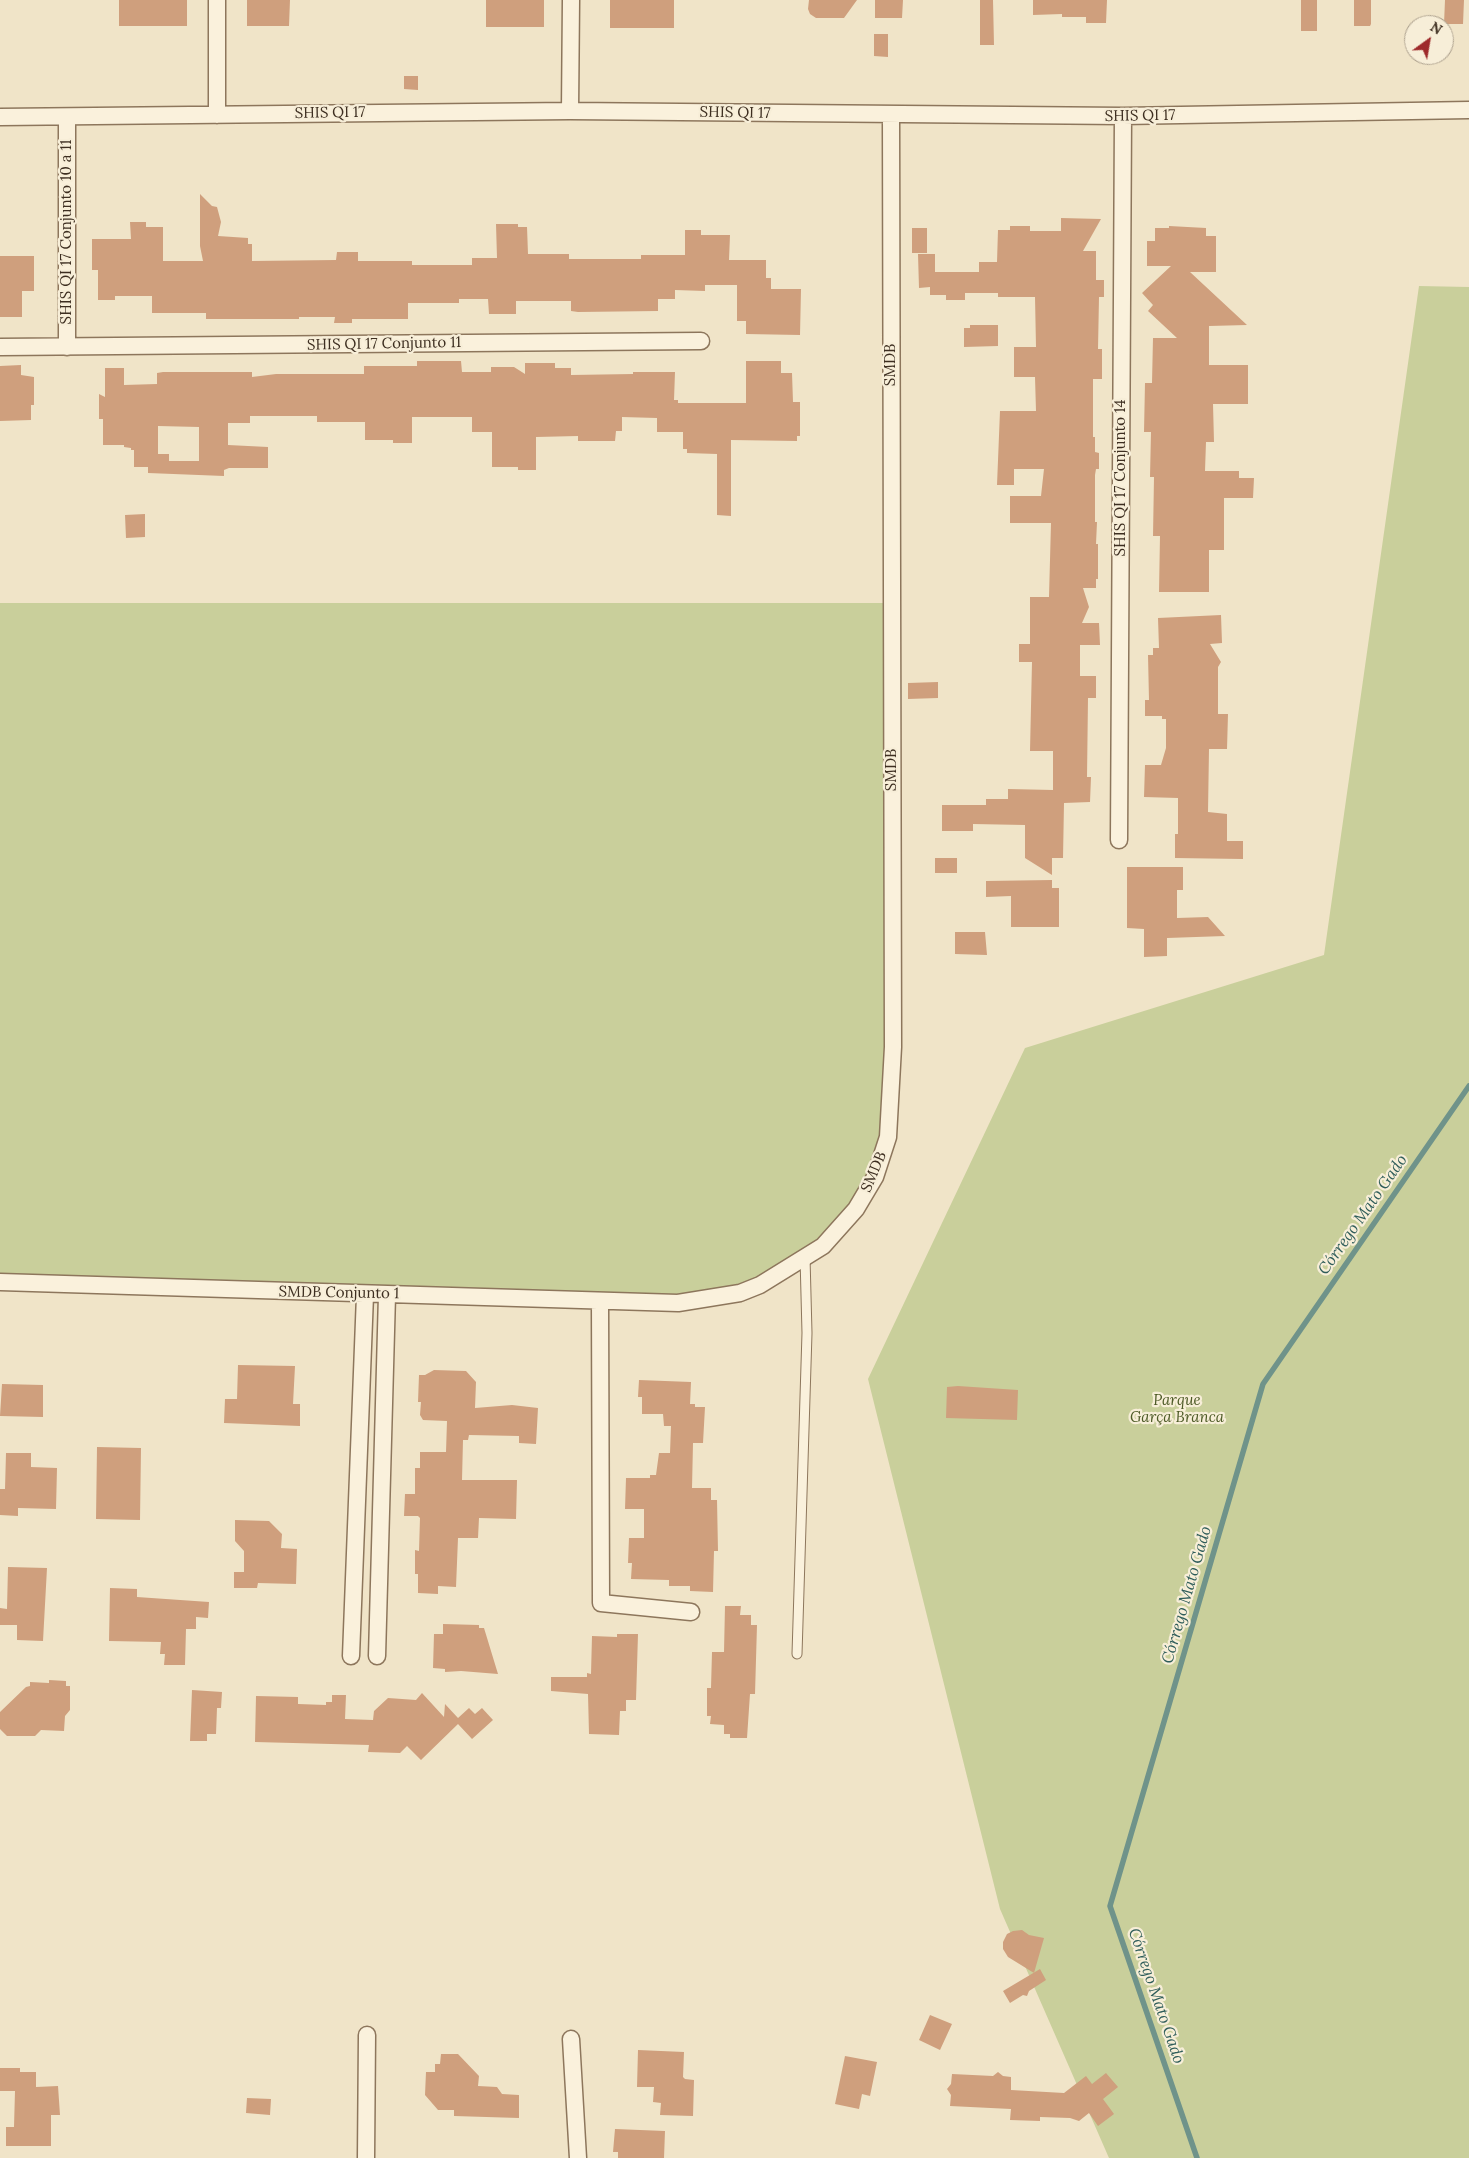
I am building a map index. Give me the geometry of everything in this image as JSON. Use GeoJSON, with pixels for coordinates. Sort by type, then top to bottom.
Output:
{"type":"FeatureCollection","features":[{"type":"Feature","properties":{"kind":"street"},"geometry":{"type":"LineString","coordinates":[[217,0],[217,115]]}},
{"type":"Feature","properties":{"kind":"street"},"geometry":{"type":"LineString","coordinates":[[570,111],[571,0]]}},
{"type":"Feature","properties":{"kind":"street","name":"SHIS QI 17"},"geometry":{"type":"LineString","coordinates":[[0,117],[570,111],[1123,116],[1469,110]]}},
{"type":"Feature","properties":{"kind":"street","name":"SMDB"},"geometry":{"type":"LineString","coordinates":[[678,1303],[740,1293],[760,1286],[822,1246],[856,1209],[875,1177],[888,1137],[893,1047],[891,115]]}},
{"type":"Feature","properties":{"kind":"street","name":"SHIS QI 17 Conjunto 14"},"geometry":{"type":"LineString","coordinates":[[1119,840],[1123,116]]}},
{"type":"Feature","properties":{"kind":"street","name":"SHIS QI 17 Conjunto 10 a 11"},"geometry":{"type":"LineString","coordinates":[[66,117],[67,347]]}},
{"type":"Feature","properties":{"kind":"street","name":"SHIS QI 17 Conjunto 11"},"geometry":{"type":"LineString","coordinates":[[0,347],[700,341]]}},
{"type":"Feature","properties":{"kind":"street","name":"SMDB Conjunto 1"},"geometry":{"type":"LineString","coordinates":[[0,1282],[365,1295],[387,1294],[678,1303]]}},
{"type":"Feature","properties":{"kind":"street"},"geometry":{"type":"LineString","coordinates":[[377,1656],[387,1294]]}},
{"type":"Feature","properties":{"kind":"street"},"geometry":{"type":"LineString","coordinates":[[351,1656],[365,1295]]}},
{"type":"Feature","properties":{"kind":"street"},"geometry":{"type":"LineString","coordinates":[[600,1301],[601,1603],[691,1612]]}},
{"type":"Feature","properties":{"kind":"street"},"geometry":{"type":"LineString","coordinates":[[366,2158],[367,2035]]}},
{"type":"Feature","properties":{"kind":"street"},"geometry":{"type":"LineString","coordinates":[[571,2039],[578,2158]]}},
{"type":"Feature","properties":{"kind":"lane"},"geometry":{"type":"LineString","coordinates":[[797,1654],[807,1333],[805,1258]]}},
{"type":"Feature","properties":{"kind":"green space","name":"Parque Garça Branca"},"geometry":{"type":"Polygon","coordinates":[[[1419,286],[1469,287],[1469,2158],[1109,2158],[1000,1909],[868,1379],[1025,1048],[1324,955],[1419,286]]]}},
{"type":"Feature","properties":{"kind":"green space"},"geometry":{"type":"Polygon","coordinates":[[[0,603],[892,603],[888,1137],[875,1177],[823,1246],[760,1285],[678,1303],[0,1284],[0,603]]]}},
{"type":"Feature","properties":{"kind":"building"},"geometry":{"type":"Polygon","coordinates":[[[119,0],[187,0],[187,26],[119,26],[119,0]]]}},
{"type":"Feature","properties":{"kind":"building"},"geometry":{"type":"Polygon","coordinates":[[[247,0],[290,0],[289,26],[247,26],[247,0]]]}},
{"type":"Feature","properties":{"kind":"building"},"geometry":{"type":"Polygon","coordinates":[[[486,0],[544,0],[544,27],[486,27],[486,0]]]}},
{"type":"Feature","properties":{"kind":"building"},"geometry":{"type":"Polygon","coordinates":[[[610,0],[674,0],[674,28],[610,28],[610,0]]]}},
{"type":"Feature","properties":{"kind":"building"},"geometry":{"type":"Polygon","coordinates":[[[809,0],[857,0],[844,18],[816,18],[810,14],[808,9],[809,0]]]}},
{"type":"Feature","properties":{"kind":"building"},"geometry":{"type":"Polygon","coordinates":[[[875,0],[903,0],[902,18],[875,18],[875,0]]]}},
{"type":"Feature","properties":{"kind":"building"},"geometry":{"type":"Polygon","coordinates":[[[980,0],[993,0],[994,45],[980,45],[980,0]]]}},
{"type":"Feature","properties":{"kind":"building"},"geometry":{"type":"Polygon","coordinates":[[[1033,0],[1107,0],[1106,23],[1086,23],[1086,17],[1062,17],[1062,14],[1033,15],[1033,0]]]}},
{"type":"Feature","properties":{"kind":"building"},"geometry":{"type":"Polygon","coordinates":[[[1301,0],[1317,0],[1317,31],[1301,31],[1301,0]]]}},
{"type":"Feature","properties":{"kind":"building"},"geometry":{"type":"Polygon","coordinates":[[[1354,0],[1371,0],[1370,26],[1354,26],[1354,0]]]}},
{"type":"Feature","properties":{"kind":"building"},"geometry":{"type":"Polygon","coordinates":[[[1445,0],[1464,0],[1463,24],[1454,24],[1454,15],[1444,15],[1445,0]]]}},
{"type":"Feature","properties":{"kind":"building"},"geometry":{"type":"Polygon","coordinates":[[[874,34],[888,34],[888,57],[874,56],[874,34]]]}},
{"type":"Feature","properties":{"kind":"building"},"geometry":{"type":"Polygon","coordinates":[[[404,76],[418,76],[418,90],[404,89],[404,76]]]}},
{"type":"Feature","properties":{"kind":"building"},"geometry":{"type":"Polygon","coordinates":[[[200,194],[212,206],[217,207],[221,222],[218,236],[248,238],[248,244],[252,244],[252,261],[336,260],[337,252],[358,252],[358,261],[412,261],[412,265],[472,265],[472,258],[497,258],[496,224],[518,224],[518,227],[527,227],[528,254],[569,254],[569,259],[641,259],[641,255],[685,255],[685,230],[701,230],[701,235],[730,235],[729,260],[766,260],[766,278],[771,278],[771,289],[801,289],[800,335],[746,334],[746,321],[737,321],[737,285],[705,285],[705,291],[675,290],[675,299],[658,299],[658,311],[578,312],[571,311],[571,301],[516,301],[516,314],[489,314],[488,299],[459,299],[459,303],[408,303],[408,319],[352,319],[352,323],[334,323],[335,317],[206,319],[206,313],[152,313],[152,296],[115,296],[115,300],[98,300],[98,270],[92,270],[92,239],[131,239],[130,222],[146,222],[146,227],[163,227],[163,261],[203,261],[200,246],[200,194]]]}},
{"type":"Feature","properties":{"kind":"building"},"geometry":{"type":"Polygon","coordinates":[[[1061,218],[1101,219],[1083,251],[1096,251],[1096,280],[1104,280],[1104,297],[1099,297],[1098,349],[1102,349],[1102,379],[1093,379],[1093,437],[1095,437],[1095,452],[1099,453],[1099,469],[1096,469],[1095,475],[1098,579],[1096,579],[1096,588],[1083,588],[1089,607],[1082,623],[1099,623],[1100,645],[1080,645],[1080,676],[1096,676],[1096,698],[1088,698],[1087,777],[1091,777],[1090,802],[1064,803],[1063,858],[1052,858],[1052,875],[1025,858],[1025,825],[973,824],[973,831],[942,831],[942,805],[986,805],[986,799],[1008,799],[1008,789],[1053,790],[1053,751],[1030,751],[1032,662],[1019,662],[1019,644],[1030,644],[1030,597],[1049,597],[1051,523],[1010,523],[1010,496],[1041,496],[1044,469],[1014,469],[1014,485],[997,485],[1000,411],[1036,411],[1035,377],[1014,377],[1014,347],[1036,347],[1035,297],[998,297],[998,293],[965,293],[965,300],[946,300],[946,295],[930,295],[930,287],[919,288],[918,254],[935,254],[935,272],[979,272],[979,262],[997,262],[998,230],[1010,230],[1010,226],[1030,226],[1030,231],[1061,231],[1061,218]]]}},
{"type":"Feature","properties":{"kind":"building"},"geometry":{"type":"Polygon","coordinates":[[[1169,226],[1206,228],[1206,236],[1216,236],[1216,272],[1190,272],[1247,325],[1209,326],[1209,365],[1248,365],[1248,404],[1213,404],[1214,442],[1206,442],[1205,471],[1239,471],[1239,478],[1254,478],[1253,498],[1224,498],[1224,550],[1209,550],[1209,592],[1159,592],[1160,536],[1153,536],[1154,477],[1150,477],[1151,432],[1144,432],[1145,383],[1152,383],[1153,338],[1177,338],[1148,311],[1153,305],[1142,293],[1171,266],[1147,266],[1147,241],[1155,241],[1155,228],[1169,228],[1169,226]]]}},
{"type":"Feature","properties":{"kind":"building"},"geometry":{"type":"Polygon","coordinates":[[[912,228],[927,228],[927,253],[912,253],[912,228]]]}},
{"type":"Feature","properties":{"kind":"building"},"geometry":{"type":"Polygon","coordinates":[[[0,256],[34,256],[34,291],[22,291],[22,317],[0,317],[0,256]]]}},
{"type":"Feature","properties":{"kind":"building"},"geometry":{"type":"Polygon","coordinates":[[[970,325],[998,325],[998,346],[964,347],[964,328],[970,328],[970,325]]]}},
{"type":"Feature","properties":{"kind":"building"},"geometry":{"type":"Polygon","coordinates":[[[417,361],[461,361],[462,372],[491,372],[491,367],[514,367],[525,374],[525,363],[555,363],[555,368],[571,368],[571,375],[675,372],[674,400],[678,400],[678,403],[746,403],[746,361],[781,361],[781,373],[792,373],[793,402],[800,402],[800,436],[797,436],[797,441],[731,440],[731,516],[717,515],[717,454],[687,453],[687,449],[683,449],[683,432],[657,432],[657,418],[622,417],[622,431],[616,431],[615,441],[578,441],[578,436],[536,437],[536,470],[518,470],[518,467],[492,467],[492,432],[472,432],[472,417],[412,417],[412,443],[393,443],[393,440],[365,440],[365,422],[317,422],[317,416],[250,416],[250,423],[228,423],[228,445],[268,447],[268,468],[229,468],[224,470],[224,476],[148,473],[148,467],[134,467],[134,450],[131,450],[131,448],[124,447],[124,445],[103,445],[103,419],[99,419],[99,394],[105,397],[105,368],[124,368],[124,385],[157,384],[157,373],[163,372],[252,372],[252,377],[276,374],[364,374],[364,366],[417,366],[417,361]],[[158,426],[158,454],[169,454],[169,461],[199,461],[199,427],[158,426]]]}},
{"type":"Feature","properties":{"kind":"building"},"geometry":{"type":"Polygon","coordinates":[[[21,365],[21,375],[34,377],[34,405],[31,405],[31,420],[0,421],[0,366],[21,365]]]}},
{"type":"Feature","properties":{"kind":"building"},"geometry":{"type":"Polygon","coordinates":[[[145,514],[145,537],[126,538],[125,515],[145,514]]]}},
{"type":"Feature","properties":{"kind":"building"},"geometry":{"type":"Polygon","coordinates":[[[1221,615],[1222,643],[1210,644],[1221,662],[1218,667],[1218,714],[1228,714],[1227,749],[1209,749],[1208,812],[1227,814],[1227,841],[1243,841],[1243,859],[1175,858],[1175,834],[1178,834],[1178,798],[1144,797],[1145,765],[1161,765],[1166,748],[1166,719],[1162,719],[1162,716],[1145,716],[1145,700],[1149,700],[1148,655],[1153,655],[1153,648],[1159,648],[1158,618],[1221,615]]]}},
{"type":"Feature","properties":{"kind":"building"},"geometry":{"type":"Polygon","coordinates":[[[938,682],[938,698],[908,699],[908,683],[938,682]]]}},
{"type":"Feature","properties":{"kind":"building"},"geometry":{"type":"Polygon","coordinates":[[[935,858],[957,858],[957,873],[935,873],[935,858]]]}},
{"type":"Feature","properties":{"kind":"building"},"geometry":{"type":"Polygon","coordinates":[[[1127,867],[1183,867],[1183,890],[1177,890],[1177,918],[1208,917],[1225,936],[1167,938],[1167,956],[1144,957],[1144,929],[1127,928],[1127,867]]]}},
{"type":"Feature","properties":{"kind":"building"},"geometry":{"type":"Polygon","coordinates":[[[1052,880],[1052,888],[1059,888],[1059,927],[1011,927],[1011,896],[986,897],[986,881],[1052,880]]]}},
{"type":"Feature","properties":{"kind":"building"},"geometry":{"type":"Polygon","coordinates":[[[955,932],[985,932],[987,955],[955,954],[955,932]]]}},
{"type":"Feature","properties":{"kind":"building"},"geometry":{"type":"Polygon","coordinates":[[[238,1365],[295,1366],[293,1404],[300,1404],[300,1426],[224,1423],[225,1399],[237,1399],[238,1365]]]}},
{"type":"Feature","properties":{"kind":"building"},"geometry":{"type":"Polygon","coordinates":[[[434,1370],[466,1371],[476,1382],[475,1408],[512,1405],[538,1408],[536,1444],[519,1443],[519,1436],[469,1435],[468,1440],[463,1440],[462,1480],[517,1480],[516,1519],[479,1518],[478,1538],[458,1538],[456,1587],[438,1586],[438,1594],[418,1593],[418,1574],[415,1574],[415,1550],[419,1551],[420,1518],[418,1516],[404,1516],[405,1494],[415,1494],[415,1468],[420,1468],[420,1452],[446,1452],[447,1421],[423,1420],[420,1415],[421,1402],[418,1402],[419,1375],[425,1375],[434,1370]]]}},
{"type":"Feature","properties":{"kind":"building"},"geometry":{"type":"Polygon","coordinates":[[[639,1380],[691,1382],[690,1404],[695,1404],[695,1407],[705,1407],[703,1443],[693,1443],[692,1488],[711,1488],[711,1500],[717,1500],[718,1551],[714,1551],[713,1592],[690,1591],[690,1586],[669,1586],[669,1580],[631,1579],[632,1563],[628,1563],[629,1538],[644,1538],[644,1509],[625,1509],[626,1478],[650,1478],[650,1475],[656,1475],[659,1453],[670,1453],[671,1426],[664,1426],[663,1414],[642,1414],[642,1397],[638,1397],[639,1380]]]}},
{"type":"Feature","properties":{"kind":"building"},"geometry":{"type":"Polygon","coordinates":[[[2,1384],[43,1385],[43,1417],[0,1416],[2,1384]]]}},
{"type":"Feature","properties":{"kind":"building"},"geometry":{"type":"Polygon","coordinates":[[[947,1387],[1018,1390],[1017,1420],[946,1418],[947,1387]]]}},
{"type":"Feature","properties":{"kind":"building"},"geometry":{"type":"Polygon","coordinates":[[[97,1447],[141,1448],[140,1520],[96,1519],[97,1447]]]}},
{"type":"Feature","properties":{"kind":"building"},"geometry":{"type":"Polygon","coordinates":[[[6,1453],[31,1453],[31,1467],[57,1468],[56,1509],[18,1508],[18,1516],[0,1515],[0,1489],[5,1489],[6,1453]]]}},
{"type":"Feature","properties":{"kind":"building"},"geometry":{"type":"Polygon","coordinates":[[[235,1520],[269,1521],[282,1534],[281,1548],[297,1549],[296,1584],[258,1583],[257,1588],[234,1588],[234,1572],[244,1572],[244,1551],[235,1541],[235,1520]]]}},
{"type":"Feature","properties":{"kind":"building"},"geometry":{"type":"Polygon","coordinates":[[[8,1567],[47,1568],[43,1641],[17,1640],[17,1625],[0,1625],[0,1608],[7,1609],[8,1567]]]}},
{"type":"Feature","properties":{"kind":"building"},"geometry":{"type":"Polygon","coordinates":[[[110,1588],[137,1589],[137,1597],[209,1602],[208,1618],[196,1617],[196,1629],[186,1629],[185,1665],[164,1665],[165,1654],[160,1654],[161,1642],[109,1641],[110,1588]]]}},
{"type":"Feature","properties":{"kind":"building"},"geometry":{"type":"Polygon","coordinates":[[[725,1606],[741,1606],[740,1615],[751,1615],[751,1625],[757,1625],[755,1694],[750,1694],[747,1738],[730,1738],[730,1734],[724,1734],[724,1725],[710,1724],[711,1716],[707,1716],[707,1688],[711,1688],[712,1652],[724,1652],[725,1606]]]}},
{"type":"Feature","properties":{"kind":"building"},"geometry":{"type":"Polygon","coordinates":[[[443,1624],[479,1625],[479,1628],[484,1628],[498,1674],[461,1671],[445,1672],[445,1669],[433,1668],[434,1634],[443,1634],[443,1624]]]}},
{"type":"Feature","properties":{"kind":"building"},"geometry":{"type":"Polygon","coordinates":[[[617,1634],[638,1634],[636,1700],[626,1700],[626,1711],[620,1711],[619,1735],[589,1734],[588,1694],[551,1691],[551,1677],[587,1677],[587,1673],[591,1674],[592,1636],[617,1637],[617,1634]]]}},
{"type":"Feature","properties":{"kind":"building"},"geometry":{"type":"Polygon","coordinates":[[[49,1680],[66,1681],[66,1686],[70,1686],[70,1710],[65,1716],[64,1731],[41,1730],[35,1736],[7,1736],[0,1729],[0,1712],[26,1687],[30,1686],[30,1682],[49,1683],[49,1680]]]}},
{"type":"Feature","properties":{"kind":"building"},"geometry":{"type":"Polygon","coordinates":[[[192,1690],[222,1692],[221,1708],[217,1708],[216,1734],[207,1734],[207,1741],[190,1741],[192,1690]]]}},
{"type":"Feature","properties":{"kind":"building"},"geometry":{"type":"Polygon","coordinates":[[[422,1693],[444,1717],[445,1704],[458,1718],[469,1708],[475,1714],[482,1708],[493,1720],[472,1739],[458,1724],[421,1760],[407,1746],[400,1753],[368,1752],[369,1745],[255,1742],[256,1696],[298,1697],[298,1704],[326,1705],[326,1702],[332,1702],[332,1695],[346,1695],[345,1719],[373,1720],[374,1711],[388,1698],[416,1700],[422,1693]]]}},
{"type":"Feature","properties":{"kind":"building"},"geometry":{"type":"Polygon","coordinates":[[[1022,1930],[1029,1935],[1044,1938],[1034,1973],[1008,1957],[1003,1949],[1003,1942],[1007,1934],[1022,1930]]]}},
{"type":"Feature","properties":{"kind":"building"},"geometry":{"type":"Polygon","coordinates":[[[1040,1969],[1046,1980],[1029,1991],[1027,1996],[1023,1995],[1010,2003],[1003,1991],[1040,1969]]]}},
{"type":"Feature","properties":{"kind":"building"},"geometry":{"type":"Polygon","coordinates":[[[930,2015],[952,2024],[940,2050],[919,2040],[930,2015]]]}},
{"type":"Feature","properties":{"kind":"building"},"geometry":{"type":"Polygon","coordinates":[[[638,2050],[684,2052],[683,2077],[694,2080],[693,2116],[660,2115],[661,2103],[653,2102],[654,2087],[637,2087],[638,2050]]]}},
{"type":"Feature","properties":{"kind":"building"},"geometry":{"type":"Polygon","coordinates":[[[441,2054],[458,2054],[479,2076],[478,2086],[497,2087],[502,2094],[519,2095],[519,2118],[454,2116],[454,2110],[438,2110],[425,2095],[426,2072],[435,2072],[435,2064],[440,2064],[441,2054]]]}},
{"type":"Feature","properties":{"kind":"building"},"geometry":{"type":"Polygon","coordinates":[[[845,2056],[877,2062],[870,2096],[862,2094],[859,2109],[835,2104],[845,2056]]]}},
{"type":"Feature","properties":{"kind":"building"},"geometry":{"type":"Polygon","coordinates":[[[0,2068],[20,2068],[20,2072],[36,2072],[36,2087],[58,2086],[60,2115],[51,2115],[51,2146],[6,2146],[6,2127],[14,2127],[15,2091],[0,2091],[0,2068]]]}},
{"type":"Feature","properties":{"kind":"building"},"geometry":{"type":"Polygon","coordinates":[[[998,2072],[1003,2076],[1011,2077],[1011,2090],[1064,2093],[1086,2076],[1092,2084],[1106,2073],[1118,2087],[1103,2099],[1114,2114],[1098,2126],[1089,2113],[1079,2121],[1070,2118],[1040,2117],[1040,2121],[1010,2120],[1011,2109],[950,2106],[951,2095],[947,2089],[951,2084],[952,2074],[993,2076],[998,2072]]]}},
{"type":"Feature","properties":{"kind":"building"},"geometry":{"type":"Polygon","coordinates":[[[247,2098],[271,2099],[270,2115],[246,2113],[247,2098]]]}},
{"type":"Feature","properties":{"kind":"building"},"geometry":{"type":"Polygon","coordinates":[[[615,2129],[665,2131],[664,2158],[618,2158],[618,2152],[613,2152],[615,2129]]]}},
{"type":"Feature","properties":{"kind":"waterway","name":"Córrego Mato Gado"},"geometry":{"type":"LineString","coordinates":[[1197,2158],[1110,1906],[1263,1384],[1469,1086]]}}]}
